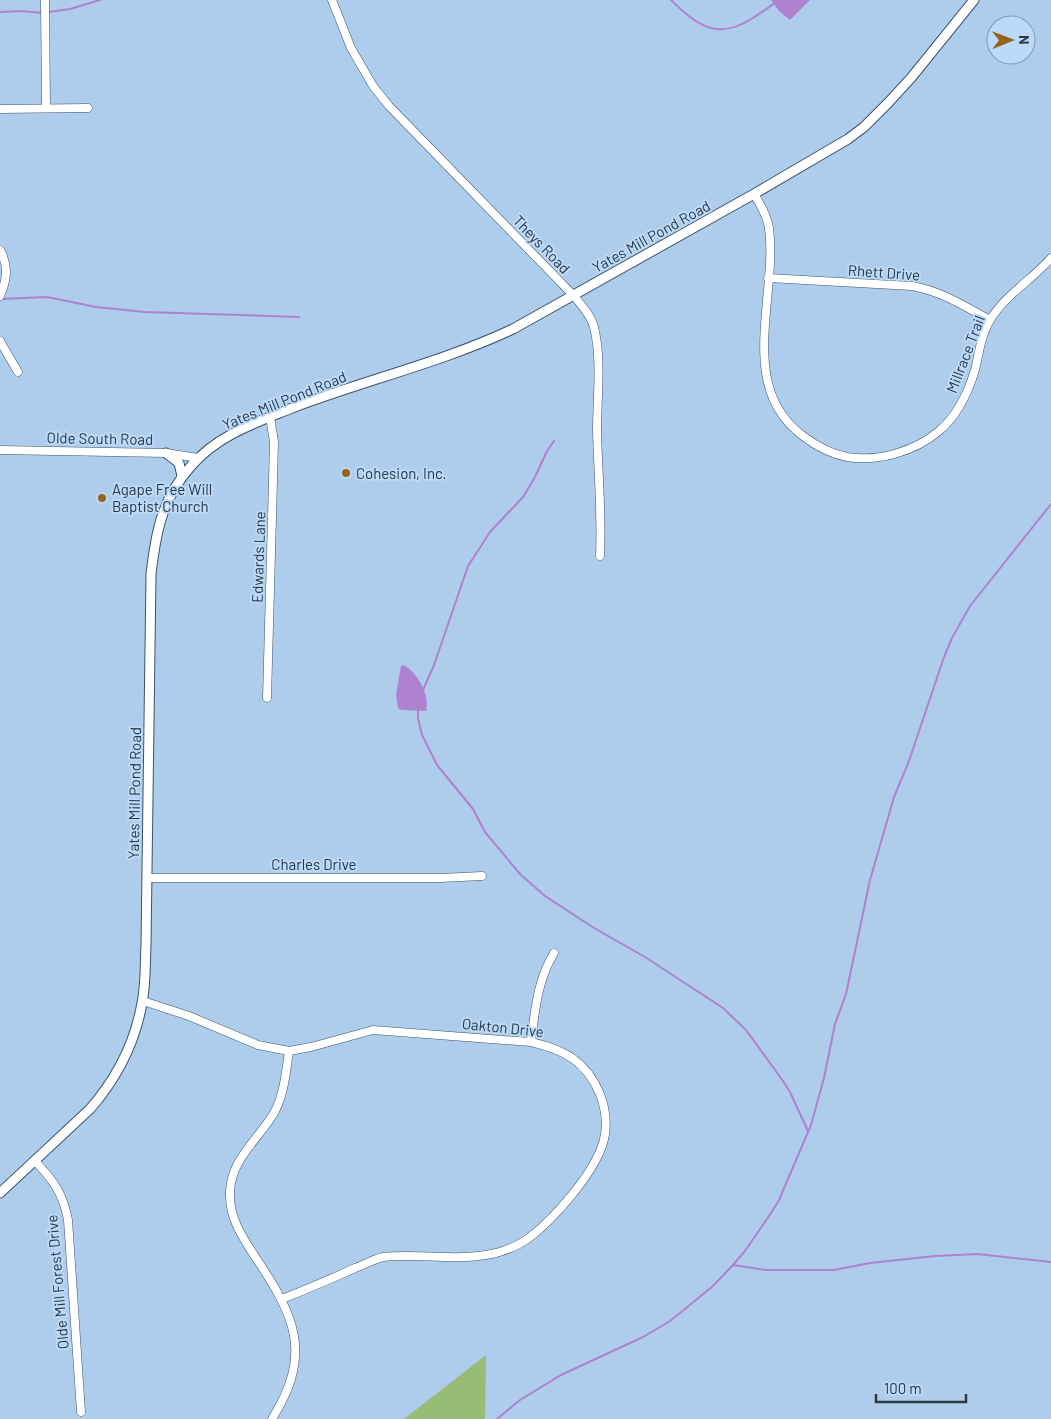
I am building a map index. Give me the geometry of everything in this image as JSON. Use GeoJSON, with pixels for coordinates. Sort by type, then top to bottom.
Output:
{"type":"FeatureCollection","features":[{"type":"Feature","properties":{"kind":"street"},"geometry":{"type":"LineString","coordinates":[[45,0],[46,108]]}},
{"type":"Feature","properties":{"kind":"street","name":"Theys Road"},"geometry":{"type":"LineString","coordinates":[[332,0],[350,48],[373,86],[389,106],[574,296],[589,314],[594,325],[598,346],[600,556]]}},
{"type":"Feature","properties":{"kind":"street","name":"Yates Mill Pond Road"},"geometry":{"type":"LineString","coordinates":[[0,1193],[90,1109],[112,1082],[128,1052],[136,1027],[142,1001],[147,878],[151,574],[159,522],[167,502],[182,476],[198,458],[224,437],[318,398],[472,347],[513,329],[754,194],[848,138],[864,127],[911,78],[974,0]]}},
{"type":"Feature","properties":{"kind":"street"},"geometry":{"type":"LineString","coordinates":[[0,109],[88,108]]}},
{"type":"Feature","properties":{"kind":"street","name":"Millrace Trail"},"geometry":{"type":"LineString","coordinates":[[754,194],[763,209],[769,228],[764,352],[765,373],[770,391],[784,417],[797,432],[823,448],[842,456],[871,458],[890,455],[916,446],[939,431],[956,412],[967,393],[979,349],[990,320],[1005,300],[1051,258]]}},
{"type":"Feature","properties":{"kind":"street"},"geometry":{"type":"LineString","coordinates":[[0,250],[5,261],[7,274],[0,296]]}},
{"type":"Feature","properties":{"kind":"street","name":"Rhett Drive"},"geometry":{"type":"LineString","coordinates":[[768,278],[926,288],[957,301],[990,320]]}},
{"type":"Feature","properties":{"kind":"street"},"geometry":{"type":"LineString","coordinates":[[0,341],[18,372]]}},
{"type":"Feature","properties":{"kind":"street","name":"Edwards Lane"},"geometry":{"type":"LineString","coordinates":[[267,698],[273,480],[273,430],[270,417]]}},
{"type":"Feature","properties":{"kind":"street","name":"Olde South Road"},"geometry":{"type":"LineString","coordinates":[[0,450],[166,453],[198,458]]}},
{"type":"Feature","properties":{"kind":"street"},"geometry":{"type":"LineString","coordinates":[[166,453],[179,463],[182,476]]}},
{"type":"Feature","properties":{"kind":"street","name":"Charles Drive"},"geometry":{"type":"LineString","coordinates":[[147,878],[440,878],[482,876]]}},
{"type":"Feature","properties":{"kind":"street"},"geometry":{"type":"LineString","coordinates":[[532,1042],[539,986],[547,964],[554,953]]}},
{"type":"Feature","properties":{"kind":"street","name":"Oakton Drive"},"geometry":{"type":"LineString","coordinates":[[142,1001],[190,1016],[258,1045],[289,1051],[316,1046],[373,1030],[532,1042],[551,1047],[578,1061],[594,1082],[604,1107],[605,1134],[603,1145],[595,1162],[552,1218],[529,1238],[499,1252],[466,1258],[382,1258],[282,1299]]}},
{"type":"Feature","properties":{"kind":"street"},"geometry":{"type":"LineString","coordinates":[[272,1419],[287,1393],[292,1376],[294,1332],[282,1299],[240,1233],[232,1216],[230,1193],[236,1166],[268,1122],[279,1103],[289,1051]]}},
{"type":"Feature","properties":{"kind":"street","name":"Olde Mill Forest Drive"},"geometry":{"type":"LineString","coordinates":[[35,1161],[57,1187],[63,1200],[68,1220],[81,1412]]}},
{"type":"Feature","properties":{"kind":"green space"},"geometry":{"type":"Polygon","coordinates":[[[486,1355],[485,1419],[404,1419],[486,1355]]]}},
{"type":"Feature","properties":{"kind":"shaded area"},"geometry":{"type":"Polygon","coordinates":[[[771,0],[810,0],[790,20],[779,11],[771,0]]]}},
{"type":"Feature","properties":{"kind":"shaded area"},"geometry":{"type":"Polygon","coordinates":[[[404,665],[414,673],[422,685],[427,705],[426,711],[401,710],[398,708],[396,695],[401,666],[404,665]]]}},
{"type":"Feature","properties":{"kind":"waterway"},"geometry":{"type":"LineString","coordinates":[[49,12],[70,9],[100,0]]}},
{"type":"Feature","properties":{"kind":"waterway"},"geometry":{"type":"LineString","coordinates":[[671,0],[699,23],[718,29],[729,29],[740,25],[778,0]]}},
{"type":"Feature","properties":{"kind":"waterway"},"geometry":{"type":"LineString","coordinates":[[0,12],[44,13]]}},
{"type":"Feature","properties":{"kind":"waterway"},"geometry":{"type":"LineString","coordinates":[[0,299],[47,297],[96,307],[145,312],[299,317]]}},
{"type":"Feature","properties":{"kind":"waterway"},"geometry":{"type":"LineString","coordinates":[[423,690],[434,665],[468,566],[490,532],[523,497],[554,441]]}},
{"type":"Feature","properties":{"kind":"waterway"},"geometry":{"type":"LineString","coordinates":[[497,1419],[520,1400],[561,1375],[643,1337],[670,1321],[712,1287],[733,1265],[745,1251],[779,1200],[811,1125],[824,1078],[835,1024],[846,994],[870,880],[894,797],[909,761],[944,657],[952,638],[970,606],[1051,504]]}},
{"type":"Feature","properties":{"kind":"waterway"},"geometry":{"type":"LineString","coordinates":[[418,711],[422,735],[437,765],[473,809],[485,832],[520,874],[545,896],[594,928],[645,957],[723,1008],[746,1030],[783,1081],[808,1131]]}},
{"type":"Feature","properties":{"kind":"waterway"},"geometry":{"type":"LineString","coordinates":[[733,1265],[766,1270],[834,1270],[870,1263],[935,1256],[978,1254],[1051,1262]]}},
{"type":"Feature","properties":{"kind":"place","name":"Cohesion, Inc."},"geometry":{"type":"Point","coordinates":[346,473]}},
{"type":"Feature","properties":{"kind":"place","name":"Agape Free Will Baptist Church"},"geometry":{"type":"Point","coordinates":[102,498]}}]}
